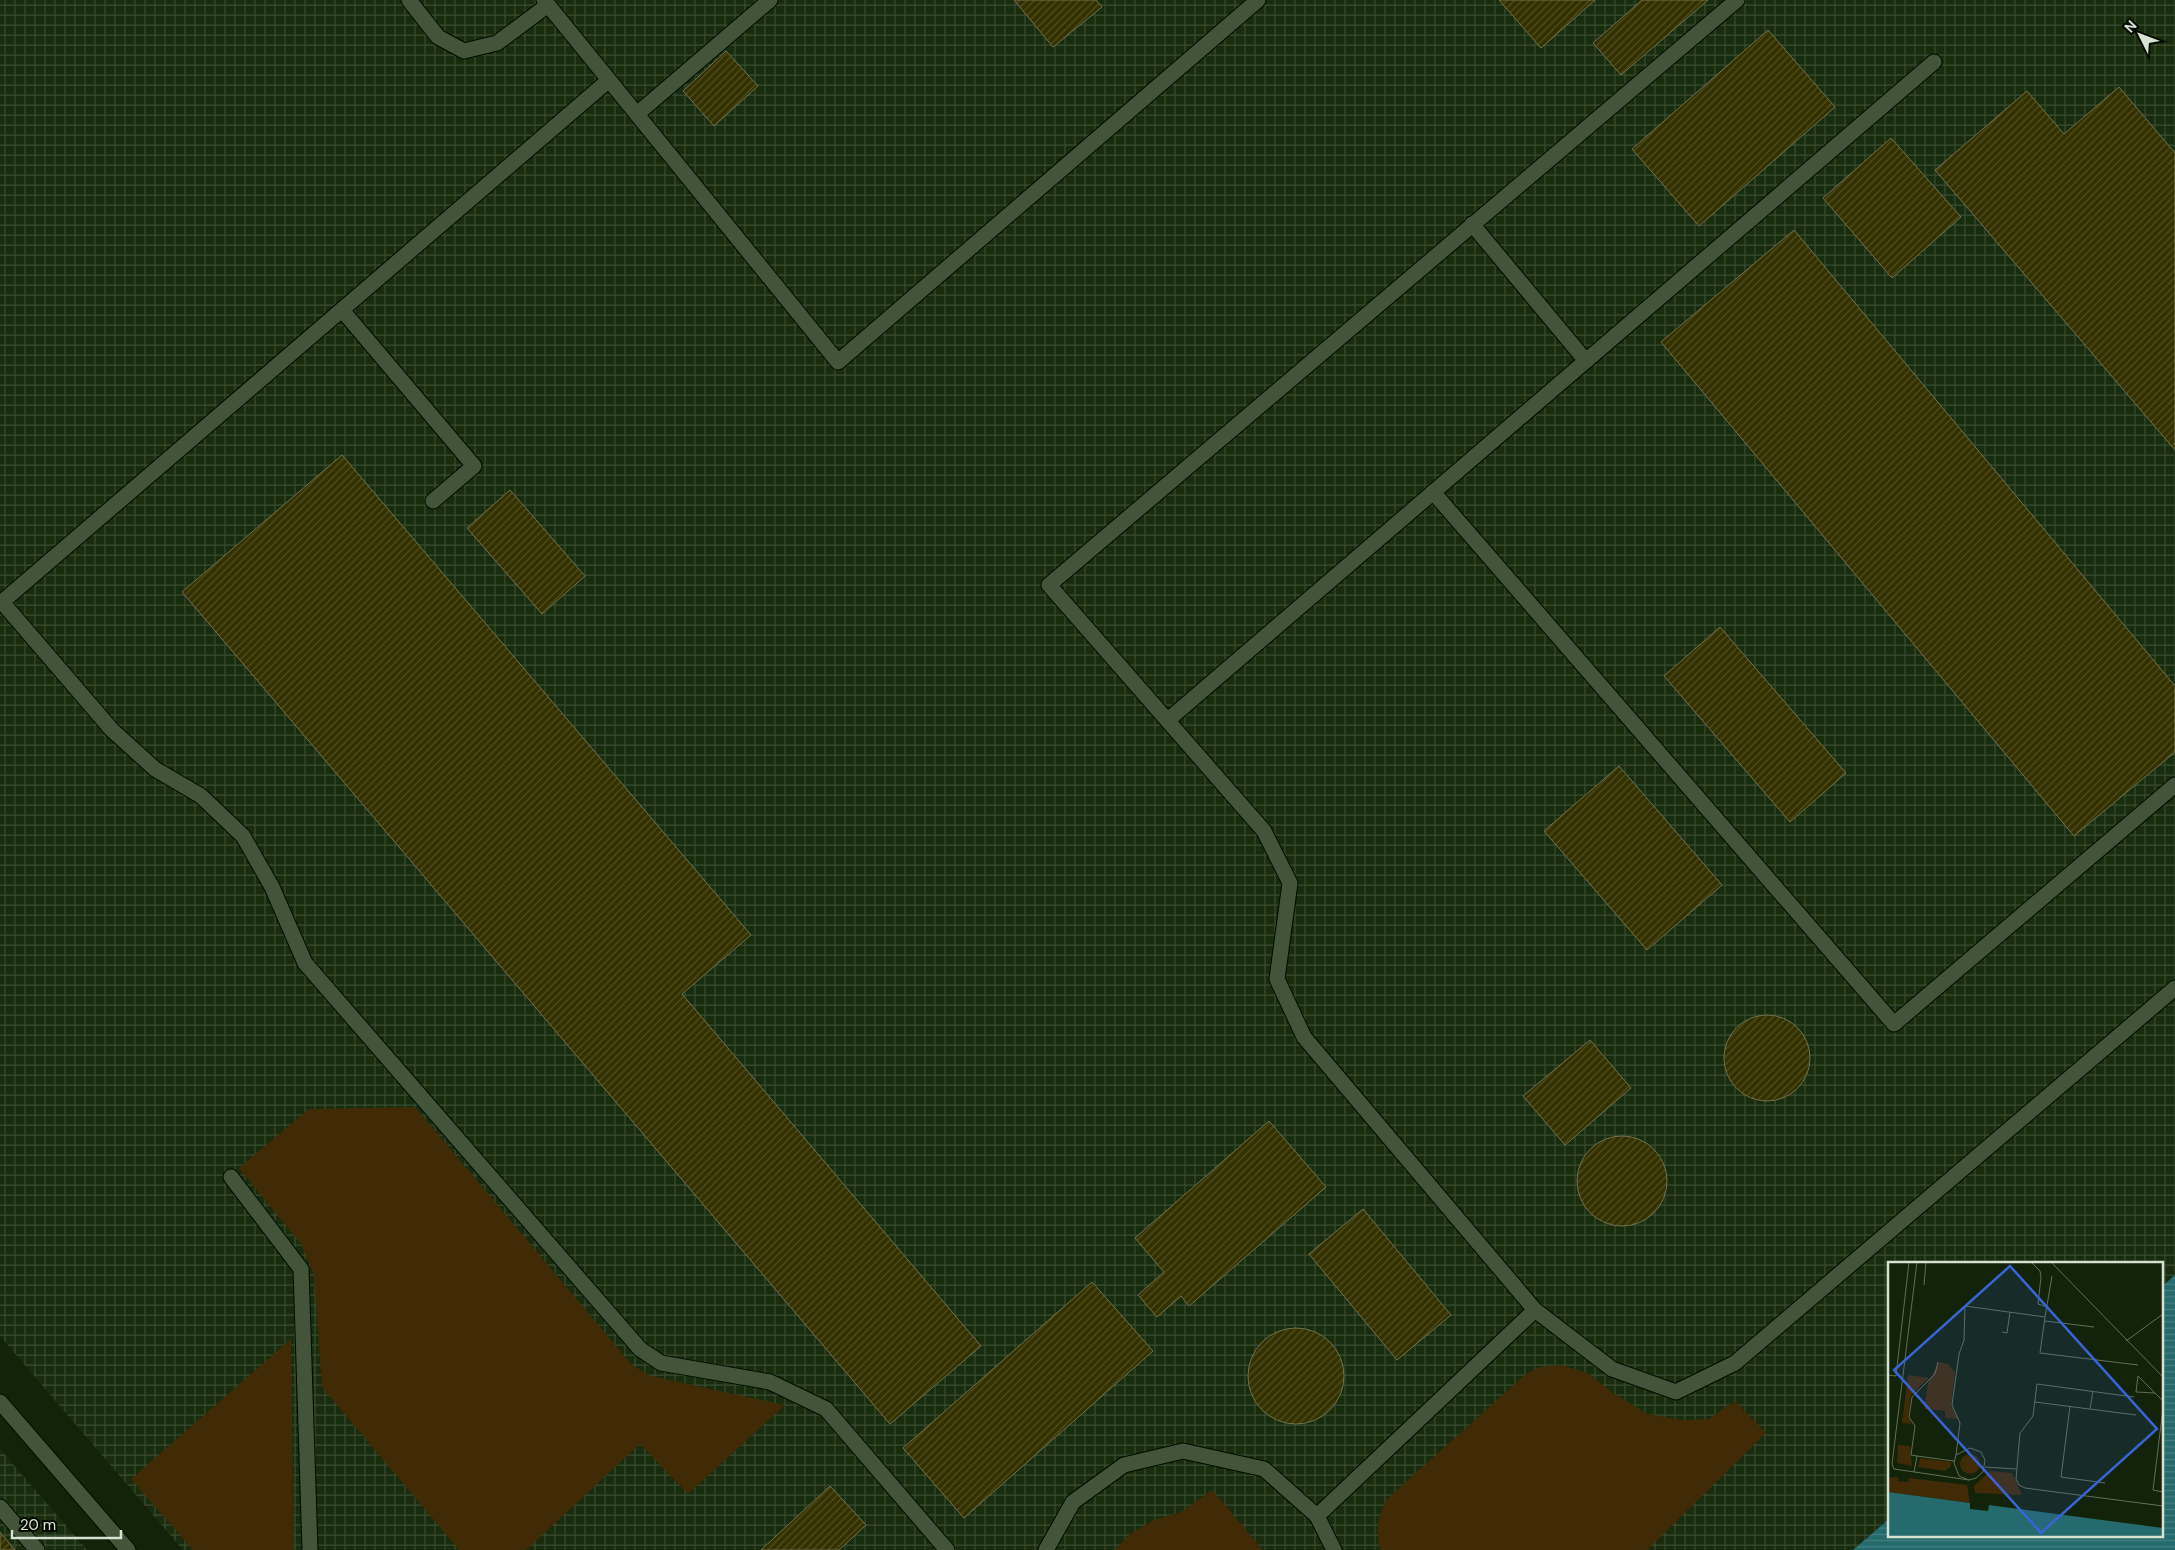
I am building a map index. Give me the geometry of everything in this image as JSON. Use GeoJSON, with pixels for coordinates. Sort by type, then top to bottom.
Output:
{"type":"FeatureCollection","features":[{"type":"Feature","properties":{"kind":"lane"},"geometry":{"type":"LineString","coordinates":[[409,0],[438,37],[464,51],[497,43],[546,2],[838,362],[1258,0]]}},
{"type":"Feature","properties":{"kind":"lane"},"geometry":{"type":"LineString","coordinates":[[637,114],[770,0]]}},
{"type":"Feature","properties":{"kind":"lane"},"geometry":{"type":"LineString","coordinates":[[1737,0],[1049,585],[1264,831],[1290,883],[1278,979],[1304,1037],[1535,1310],[1612,1368],[1676,1392],[1735,1363],[2175,988]]}},
{"type":"Feature","properties":{"kind":"lane"},"geometry":{"type":"LineString","coordinates":[[1168,720],[1934,62]]}},
{"type":"Feature","properties":{"kind":"lane"},"geometry":{"type":"LineString","coordinates":[[609,80],[2,602],[112,730],[155,769],[201,796],[243,836],[272,887],[305,963],[640,1349],[661,1362],[770,1382],[826,1410],[947,1550]]}},
{"type":"Feature","properties":{"kind":"lane"},"geometry":{"type":"LineString","coordinates":[[1472,224],[1586,361]]}},
{"type":"Feature","properties":{"kind":"lane"},"geometry":{"type":"LineString","coordinates":[[342,310],[474,466],[433,501]]}},
{"type":"Feature","properties":{"kind":"lane"},"geometry":{"type":"LineString","coordinates":[[1433,492],[1894,1024],[2175,785]]}},
{"type":"Feature","properties":{"kind":"lane"},"geometry":{"type":"LineString","coordinates":[[231,1177],[300,1269],[310,1550]]}},
{"type":"Feature","properties":{"kind":"lane"},"geometry":{"type":"LineString","coordinates":[[1317,1516],[1535,1310]]}},
{"type":"Feature","properties":{"kind":"lane"},"geometry":{"type":"LineString","coordinates":[[0,1402],[128,1550]]}},
{"type":"Feature","properties":{"kind":"lane"},"geometry":{"type":"LineString","coordinates":[[1046,1550],[1073,1502],[1102,1481],[1124,1466],[1183,1452],[1264,1470],[1317,1516],[1334,1550]]}},
{"type":"Feature","properties":{"kind":"lane"},"geometry":{"type":"LineString","coordinates":[[0,1507],[37,1550]]}},
{"type":"Feature","properties":{"kind":"shaded area"},"geometry":{"type":"Polygon","coordinates":[[[0,0],[2175,0],[2175,1275],[2162,1286],[2162,1262],[1888,1262],[1888,1520],[1853,1550],[183,1550],[0,1336],[0,0]]]}},
{"type":"Feature","properties":{"kind":"shaded area"},"geometry":{"type":"Polygon","coordinates":[[[415,1107],[632,1365],[651,1376],[785,1405],[688,1494],[640,1444],[526,1550],[459,1550],[322,1387],[314,1275],[301,1244],[239,1168],[309,1109],[415,1107]]]}},
{"type":"Feature","properties":{"kind":"shaded area"},"geometry":{"type":"Polygon","coordinates":[[[291,1339],[294,1550],[193,1550],[131,1479],[291,1339]]]}},
{"type":"Feature","properties":{"kind":"shaded area"},"geometry":{"type":"Polygon","coordinates":[[[1561,1365],[1588,1373],[1613,1393],[1648,1414],[1681,1420],[1709,1419],[1735,1401],[1766,1433],[1647,1550],[1381,1550],[1378,1525],[1386,1500],[1525,1375],[1540,1367],[1561,1365]]]}},
{"type":"Feature","properties":{"kind":"shaded area"},"geometry":{"type":"Polygon","coordinates":[[[0,1449],[87,1550],[0,1550],[0,1449]]]}},
{"type":"Feature","properties":{"kind":"shaded area"},"geometry":{"type":"Polygon","coordinates":[[[1212,1490],[1263,1550],[1115,1550],[1130,1534],[1154,1520],[1181,1512],[1212,1490]]]}},
{"type":"Feature","properties":{"kind":"water"},"geometry":{"type":"Polygon","coordinates":[[[2175,1275],[2175,1550],[1853,1550],[1888,1520],[1888,1538],[2162,1538],[2162,1286],[2175,1275]]]}},
{"type":"Feature","properties":{"kind":"building"},"geometry":{"type":"Polygon","coordinates":[[[1014,0],[1096,0],[1102,7],[1053,47],[1014,0]]]}},
{"type":"Feature","properties":{"kind":"building"},"geometry":{"type":"Polygon","coordinates":[[[1499,0],[1595,0],[1541,48],[1499,0]]]}},
{"type":"Feature","properties":{"kind":"building"},"geometry":{"type":"Polygon","coordinates":[[[1642,0],[1708,0],[1621,75],[1593,43],[1642,0]]]}},
{"type":"Feature","properties":{"kind":"building"},"geometry":{"type":"Polygon","coordinates":[[[1768,30],[1835,107],[1699,226],[1632,149],[1768,30]]]}},
{"type":"Feature","properties":{"kind":"building"},"geometry":{"type":"Polygon","coordinates":[[[726,51],[758,86],[714,126],[683,91],[726,51]]]}},
{"type":"Feature","properties":{"kind":"building"},"geometry":{"type":"Polygon","coordinates":[[[2119,87],[2175,153],[2175,450],[1935,170],[2027,91],[2064,134],[2119,87]]]}},
{"type":"Feature","properties":{"kind":"building"},"geometry":{"type":"Polygon","coordinates":[[[1891,138],[1961,217],[1892,278],[1823,198],[1891,138]]]}},
{"type":"Feature","properties":{"kind":"building"},"geometry":{"type":"Polygon","coordinates":[[[1794,230],[2175,686],[2175,752],[2074,836],[1661,342],[1794,230]]]}},
{"type":"Feature","properties":{"kind":"building"},"geometry":{"type":"Polygon","coordinates":[[[342,455],[751,935],[682,994],[981,1346],[890,1424],[182,592],[342,455]]]}},
{"type":"Feature","properties":{"kind":"building"},"geometry":{"type":"Polygon","coordinates":[[[510,490],[585,576],[542,614],[467,528],[510,490]]]}},
{"type":"Feature","properties":{"kind":"building"},"geometry":{"type":"Polygon","coordinates":[[[1720,627],[1846,773],[1790,822],[1664,676],[1720,627]]]}},
{"type":"Feature","properties":{"kind":"building"},"geometry":{"type":"Polygon","coordinates":[[[1619,766],[1722,885],[1647,950],[1544,831],[1619,766]]]}},
{"type":"Feature","properties":{"kind":"building"},"geometry":{"type":"Polygon","coordinates":[[[1759,1015],[1775,1015],[1784,1018],[1798,1027],[1807,1041],[1810,1058],[1807,1075],[1798,1089],[1784,1098],[1775,1101],[1759,1101],[1743,1094],[1731,1082],[1724,1066],[1724,1050],[1731,1034],[1743,1022],[1759,1015]]]}},
{"type":"Feature","properties":{"kind":"building"},"geometry":{"type":"Polygon","coordinates":[[[1590,1040],[1631,1088],[1565,1145],[1523,1096],[1590,1040]]]}},
{"type":"Feature","properties":{"kind":"building"},"geometry":{"type":"Polygon","coordinates":[[[1269,1121],[1326,1187],[1189,1306],[1181,1296],[1157,1317],[1138,1295],[1164,1272],[1135,1238],[1269,1121]]]}},
{"type":"Feature","properties":{"kind":"building"},"geometry":{"type":"Polygon","coordinates":[[[1622,1136],[1639,1140],[1654,1149],[1663,1164],[1667,1181],[1663,1198],[1654,1213],[1639,1222],[1622,1226],[1605,1222],[1590,1213],[1581,1198],[1577,1181],[1581,1164],[1590,1149],[1605,1140],[1622,1136]]]}},
{"type":"Feature","properties":{"kind":"building"},"geometry":{"type":"Polygon","coordinates":[[[1363,1209],[1451,1315],[1397,1360],[1309,1254],[1363,1209]]]}},
{"type":"Feature","properties":{"kind":"building"},"geometry":{"type":"Polygon","coordinates":[[[1092,1282],[1153,1351],[964,1518],[903,1448],[1092,1282]]]}},
{"type":"Feature","properties":{"kind":"building"},"geometry":{"type":"Polygon","coordinates":[[[1296,1328],[1314,1332],[1330,1342],[1340,1358],[1344,1376],[1340,1394],[1330,1410],[1314,1420],[1296,1424],[1278,1420],[1262,1410],[1252,1394],[1248,1376],[1252,1358],[1262,1342],[1278,1332],[1296,1328]]]}},
{"type":"Feature","properties":{"kind":"building"},"geometry":{"type":"Polygon","coordinates":[[[830,1486],[866,1525],[839,1550],[761,1550],[830,1486]]]}},
{"type":"Feature","properties":{"kind":"building"},"geometry":{"type":"Polygon","coordinates":[[[0,1532],[15,1550],[0,1550],[0,1532]]]}}]}
